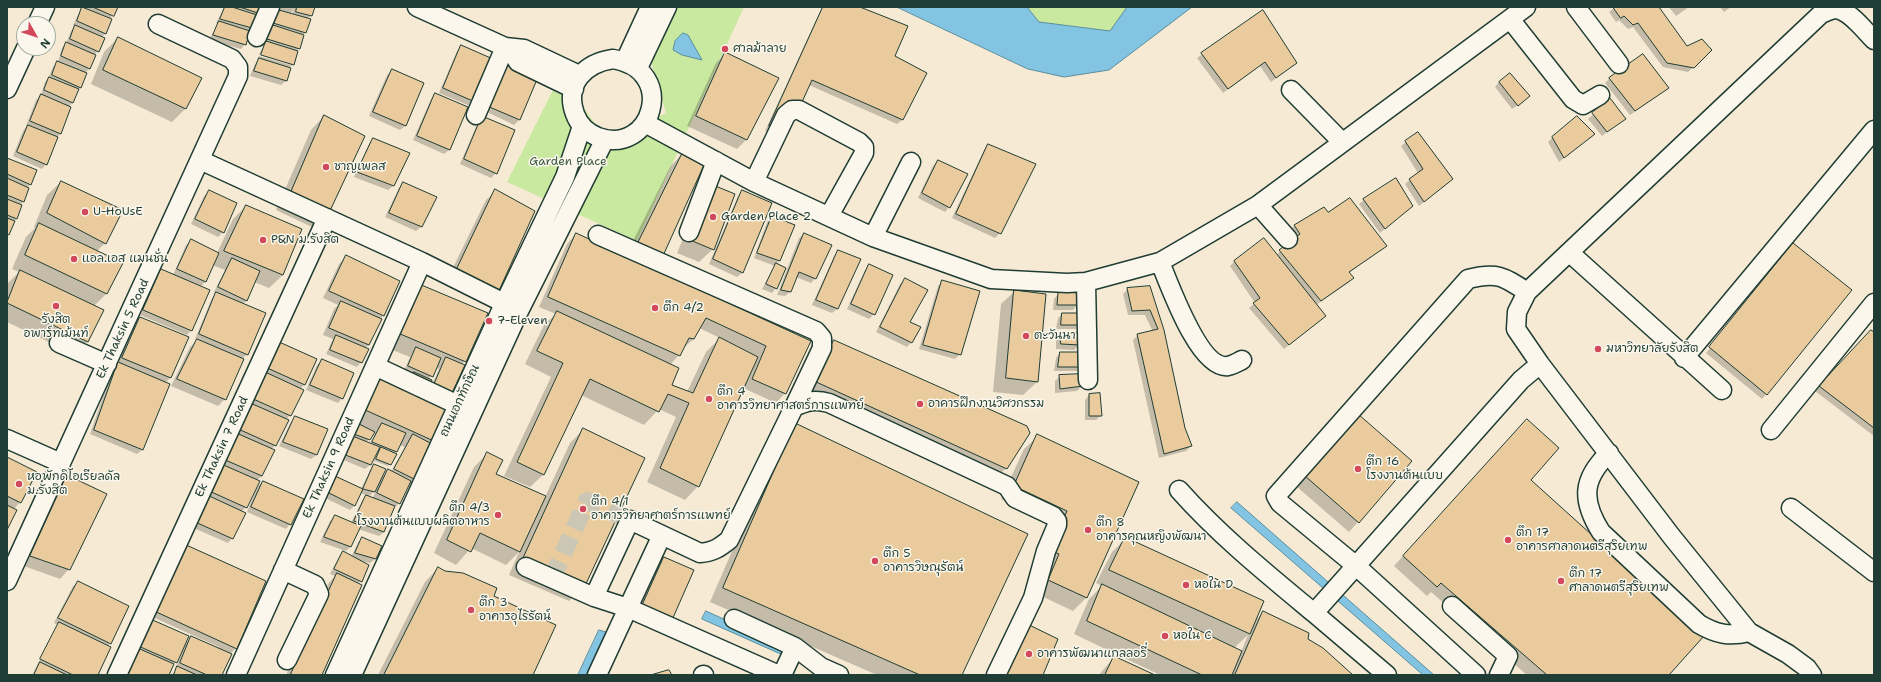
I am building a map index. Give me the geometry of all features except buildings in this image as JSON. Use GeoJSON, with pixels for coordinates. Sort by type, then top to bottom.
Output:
{"type":"FeatureCollection","features":[{"type":"Feature","properties":{"kind":"street"},"geometry":{"type":"LineString","coordinates":[[257,37],[270,7]]}},
{"type":"Feature","properties":{"kind":"street"},"geometry":{"type":"LineString","coordinates":[[417,7],[507,48],[518,62],[577,82]]}},
{"type":"Feature","properties":{"kind":"street"},"geometry":{"type":"LineString","coordinates":[[632,64],[650,7]]}},
{"type":"Feature","properties":{"kind":"street"},"geometry":{"type":"LineString","coordinates":[[632,64],[667,7]]}},
{"type":"Feature","properties":{"kind":"street"},"geometry":{"type":"LineString","coordinates":[[645,124],[754,182],[873,236],[991,279],[1067,284],[1086,282],[1160,262],[1258,205],[1526,7]]}},
{"type":"Feature","properties":{"kind":"street"},"geometry":{"type":"LineString","coordinates":[[1576,7],[1619,64]]}},
{"type":"Feature","properties":{"kind":"street"},"geometry":{"type":"LineString","coordinates":[[1812,675],[1807,668],[1788,654],[1748,632],[1540,364],[1516,329],[1517,312],[1527,292],[1570,253],[1821,14],[1832,9],[1840,10],[1859,24],[1874,40]]}},
{"type":"Feature","properties":{"kind":"street"},"geometry":{"type":"LineString","coordinates":[[1510,19],[1573,99],[1583,105],[1600,95]]}},
{"type":"Feature","properties":{"kind":"street","name":"Ek Thaksin 5 Road"},"geometry":{"type":"LineString","coordinates":[[7,581],[238,76],[238,67],[232,59],[158,24]]}},
{"type":"Feature","properties":{"kind":"street"},"geometry":{"type":"LineString","coordinates":[[476,114],[507,48]]}},
{"type":"Feature","properties":{"kind":"street"},"geometry":{"type":"LineString","coordinates":[[7,89],[22,56]]}},
{"type":"Feature","properties":{"kind":"street"},"geometry":{"type":"LineString","coordinates":[[613,59],[632,64],[650,84],[653,105],[645,124],[627,137],[620,139],[605,139],[592,134],[582,126],[575,114],[572,101],[577,82],[590,66],[601,61],[613,59]]}},
{"type":"Feature","properties":{"kind":"street"},"geometry":{"type":"LineString","coordinates":[[1291,90],[1342,142]]}},
{"type":"Feature","properties":{"kind":"street"},"geometry":{"type":"LineString","coordinates":[[754,182],[786,115],[792,110],[799,110],[859,142],[864,147],[864,153],[829,216]]}},
{"type":"Feature","properties":{"kind":"street","name":"ถนนเอกทักษิณ"},"geometry":{"type":"LineString","coordinates":[[352,675],[512,307],[565,177],[582,126]]}},
{"type":"Feature","properties":{"kind":"street"},"geometry":{"type":"LineString","coordinates":[[1684,358],[1874,130]]}},
{"type":"Feature","properties":{"kind":"street","name":"ถนนเอกทักษิณ"},"geometry":{"type":"LineString","coordinates":[[335,675],[458,405],[605,139]]}},
{"type":"Feature","properties":{"kind":"street"},"geometry":{"type":"LineString","coordinates":[[200,160],[422,262],[512,307]]}},
{"type":"Feature","properties":{"kind":"street"},"geometry":{"type":"LineString","coordinates":[[689,232],[716,161]]}},
{"type":"Feature","properties":{"kind":"street"},"geometry":{"type":"LineString","coordinates":[[873,236],[911,162]]}},
{"type":"Feature","properties":{"kind":"street"},"geometry":{"type":"LineString","coordinates":[[1258,205],[1288,239]]}},
{"type":"Feature","properties":{"kind":"street","name":"Ek Thaksin 7 Road"},"geometry":{"type":"LineString","coordinates":[[116,675],[328,218]]}},
{"type":"Feature","properties":{"kind":"street"},"geometry":{"type":"LineString","coordinates":[[594,597],[630,520],[700,553],[710,552],[720,548],[729,540],[822,348],[822,338],[816,332],[598,235]]}},
{"type":"Feature","properties":{"kind":"street"},"geometry":{"type":"LineString","coordinates":[[1570,253],[1684,358],[1722,390]]}},
{"type":"Feature","properties":{"kind":"street","name":"Ek Thaksin 9 Road"},"geometry":{"type":"LineString","coordinates":[[236,675],[422,262]]}},
{"type":"Feature","properties":{"kind":"street"},"geometry":{"type":"LineString","coordinates":[[1160,262],[1188,327],[1202,349],[1212,360],[1221,365],[1228,366],[1242,360]]}},
{"type":"Feature","properties":{"kind":"street"},"geometry":{"type":"LineString","coordinates":[[1476,675],[1356,566],[1280,503],[1276,496],[1468,279],[1488,274],[1507,278],[1527,292]]}},
{"type":"Feature","properties":{"kind":"street"},"geometry":{"type":"LineString","coordinates":[[1086,282],[1088,380]]}},
{"type":"Feature","properties":{"kind":"street"},"geometry":{"type":"LineString","coordinates":[[1771,430],[1874,303]]}},
{"type":"Feature","properties":{"kind":"street"},"geometry":{"type":"LineString","coordinates":[[59,343],[107,364]]}},
{"type":"Feature","properties":{"kind":"street"},"geometry":{"type":"LineString","coordinates":[[1318,609],[1521,380],[1540,364]]}},
{"type":"Feature","properties":{"kind":"street"},"geometry":{"type":"LineString","coordinates":[[375,366],[458,405]]}},
{"type":"Feature","properties":{"kind":"street"},"geometry":{"type":"LineString","coordinates":[[794,407],[808,400],[828,403],[1007,486],[1015,498],[1053,516],[1057,521],[1046,551],[1033,598],[996,675]]}},
{"type":"Feature","properties":{"kind":"street"},"geometry":{"type":"LineString","coordinates":[[7,439],[61,463]]}},
{"type":"Feature","properties":{"kind":"street"},"geometry":{"type":"LineString","coordinates":[[1609,453],[1591,474],[1587,486],[1588,502],[1592,519],[1601,532],[1699,624],[1712,632],[1723,635],[1737,635],[1748,632]]}},
{"type":"Feature","properties":{"kind":"street"},"geometry":{"type":"LineString","coordinates":[[1179,490],[1200,514],[1225,537],[1318,609],[1387,675]]}},
{"type":"Feature","properties":{"kind":"street"},"geometry":{"type":"LineString","coordinates":[[1791,508],[1874,572]]}},
{"type":"Feature","properties":{"kind":"street"},"geometry":{"type":"LineString","coordinates":[[597,675],[662,535]]}},
{"type":"Feature","properties":{"kind":"street"},"geometry":{"type":"LineString","coordinates":[[526,567],[594,597],[628,608],[772,674],[795,647]]}},
{"type":"Feature","properties":{"kind":"street"},"geometry":{"type":"LineString","coordinates":[[283,570],[315,585],[319,594],[287,660]]}},
{"type":"Feature","properties":{"kind":"street"},"geometry":{"type":"LineString","coordinates":[[1452,606],[1508,656],[1499,675]]}},
{"type":"Feature","properties":{"kind":"street"},"geometry":{"type":"LineString","coordinates":[[734,619],[795,647],[821,667],[839,675]]}},
{"type":"Feature","properties":{"kind":"green space","name":"Garden Place"},"geometry":{"type":"Polygon","coordinates":[[[671,7],[744,7],[637,241],[507,182],[561,74],[608,143],[666,113],[649,55],[671,7]]]}},
{"type":"Feature","properties":{"kind":"green space"},"geometry":{"type":"Polygon","coordinates":[[[1027,7],[1127,7],[1110,31],[1039,22],[1027,7]]]}},
{"type":"Feature","properties":{"kind":"water"},"geometry":{"type":"Polygon","coordinates":[[[897,7],[1027,7],[1039,22],[1110,31],[1127,7],[1192,7],[1109,70],[1064,77],[1028,69],[897,7]]]}},
{"type":"Feature","properties":{"kind":"water"},"geometry":{"type":"Polygon","coordinates":[[[683,33],[688,35],[702,60],[682,55],[673,50],[675,41],[683,33]]]}},
{"type":"Feature","properties":{"kind":"water"},"geometry":{"type":"Polygon","coordinates":[[[1237,502],[1434,675],[1423,675],[1231,508],[1237,502]]]}},
{"type":"Feature","properties":{"kind":"water"},"geometry":{"type":"Polygon","coordinates":[[[706,611],[789,649],[785,656],[702,619],[706,611]]]}},
{"type":"Feature","properties":{"kind":"water"},"geometry":{"type":"Polygon","coordinates":[[[599,630],[606,632],[586,675],[578,675],[599,630]]]}},
{"type":"Feature","properties":{"kind":"tunnel"},"geometry":{"type":"LineString","coordinates":[[552,578],[587,501],[630,520]]}},
{"type":"Feature","properties":{"kind":"place","name":"ศาลม้าลาย"},"geometry":{"type":"Point","coordinates":[725,49]}},
{"type":"Feature","properties":{"kind":"place","name":"ชาญเพลส"},"geometry":{"type":"Point","coordinates":[326,167]}},
{"type":"Feature","properties":{"kind":"place","name":"U-HoUsE"},"geometry":{"type":"Point","coordinates":[85,212]}},
{"type":"Feature","properties":{"kind":"place","name":"Garden Place 2"},"geometry":{"type":"Point","coordinates":[713,217]}},
{"type":"Feature","properties":{"kind":"place","name":"P&N ม.รังสิต"},"geometry":{"type":"Point","coordinates":[263,240]}},
{"type":"Feature","properties":{"kind":"place","name":"แอล.เอส แมนชั่น"},"geometry":{"type":"Point","coordinates":[74,259]}},
{"type":"Feature","properties":{"kind":"place","name":"รังสิต อพาร์ทเม้นท์"},"geometry":{"type":"Point","coordinates":[56,306]}},
{"type":"Feature","properties":{"kind":"place","name":"ตึก 4/2"},"geometry":{"type":"Point","coordinates":[655,308]}},
{"type":"Feature","properties":{"kind":"place","name":"7-Eleven"},"geometry":{"type":"Point","coordinates":[489,321]}},
{"type":"Feature","properties":{"kind":"place","name":"ตะวันนา"},"geometry":{"type":"Point","coordinates":[1026,336]}},
{"type":"Feature","properties":{"kind":"place","name":"มหาวิทยาลัยรังสิต"},"geometry":{"type":"Point","coordinates":[1598,349]}},
{"type":"Feature","properties":{"kind":"place","name":"ตึก 4 อาคารวิทยาศาสตร์การแพทย์"},"geometry":{"type":"Point","coordinates":[709,399]}},
{"type":"Feature","properties":{"kind":"place","name":"อาคารฝึกงานวิศวกรรม"},"geometry":{"type":"Point","coordinates":[920,404]}},
{"type":"Feature","properties":{"kind":"place","name":"ตึก 16 โรงงานต้นแบบ"},"geometry":{"type":"Point","coordinates":[1358,469]}},
{"type":"Feature","properties":{"kind":"place","name":"หอพักดิโอเรียลดัล ม.รังสิต"},"geometry":{"type":"Point","coordinates":[19,484]}},
{"type":"Feature","properties":{"kind":"place","name":"ตึก 4/1 อาคารวิทยาศาตร์การแพทย์"},"geometry":{"type":"Point","coordinates":[583,509]}},
{"type":"Feature","properties":{"kind":"place","name":"ตึก 4/3 โรงงานต้นแบบผลิตอาหาร"},"geometry":{"type":"Point","coordinates":[498,515]}},
{"type":"Feature","properties":{"kind":"place","name":"ตึก 8 อาคารคุณหญิงพัฒนา"},"geometry":{"type":"Point","coordinates":[1088,530]}},
{"type":"Feature","properties":{"kind":"place","name":"ตึก 17 อาคารศาลาดนตรีสุริยเทพ"},"geometry":{"type":"Point","coordinates":[1508,540]}},
{"type":"Feature","properties":{"kind":"place","name":"ตึก 5 อาคารวิษณุรัตน์"},"geometry":{"type":"Point","coordinates":[875,561]}},
{"type":"Feature","properties":{"kind":"place","name":"ตึก 17 ศาลาดนตรีสุริยเทพ"},"geometry":{"type":"Point","coordinates":[1561,581]}},
{"type":"Feature","properties":{"kind":"place","name":"หอใน D"},"geometry":{"type":"Point","coordinates":[1186,585]}},
{"type":"Feature","properties":{"kind":"place","name":"ตึก 3 อาคารอุไรรัตน์"},"geometry":{"type":"Point","coordinates":[471,610]}},
{"type":"Feature","properties":{"kind":"place","name":"หอใน C"},"geometry":{"type":"Point","coordinates":[1165,636]}},
{"type":"Feature","properties":{"kind":"place","name":"อาคารพัฒนาแกลลอรี่"},"geometry":{"type":"Point","coordinates":[1029,654]}}]}
